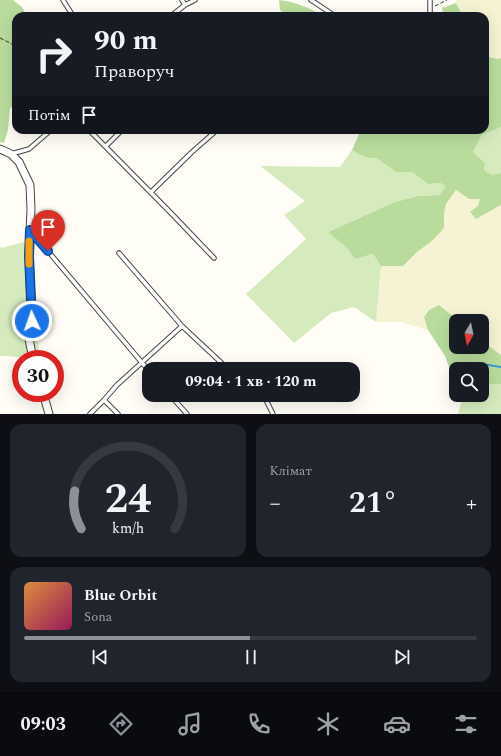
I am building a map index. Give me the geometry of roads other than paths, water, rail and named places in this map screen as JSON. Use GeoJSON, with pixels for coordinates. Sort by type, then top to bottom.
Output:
{"type":"FeatureCollection","features":[{"type":"Feature","properties":{"kind":"street"},"geometry":{"type":"LineString","coordinates":[[0,149],[11,154],[19,162],[30,185],[31,209],[29,256],[32,321],[29,339],[31,350]]}},
{"type":"Feature","properties":{"kind":"street"},"geometry":{"type":"LineString","coordinates":[[46,402],[49,414]]}},
{"type":"Feature","properties":{"kind":"lane"},"geometry":{"type":"LineString","coordinates":[[63,0],[70,12]]}},
{"type":"Feature","properties":{"kind":"lane"},"geometry":{"type":"LineString","coordinates":[[182,0],[186,5]]}},
{"type":"Feature","properties":{"kind":"lane"},"geometry":{"type":"LineString","coordinates":[[176,12],[195,0]]}},
{"type":"Feature","properties":{"kind":"lane"},"geometry":{"type":"LineString","coordinates":[[311,0],[329,12]]}},
{"type":"Feature","properties":{"kind":"lane"},"geometry":{"type":"LineString","coordinates":[[430,0],[430,12]]}},
{"type":"Feature","properties":{"kind":"lane"},"geometry":{"type":"LineString","coordinates":[[11,154],[29,149],[46,134]]}},
{"type":"Feature","properties":{"kind":"lane"},"geometry":{"type":"LineString","coordinates":[[93,134],[214,258]]}},
{"type":"Feature","properties":{"kind":"lane"},"geometry":{"type":"LineString","coordinates":[[106,146],[118,134]]}},
{"type":"Feature","properties":{"kind":"lane"},"geometry":{"type":"LineString","coordinates":[[151,192],[212,134]]}},
{"type":"Feature","properties":{"kind":"lane"},"geometry":{"type":"LineString","coordinates":[[30,230],[142,362]]}},
{"type":"Feature","properties":{"kind":"lane"},"geometry":{"type":"LineString","coordinates":[[119,253],[182,326],[221,362]]}},
{"type":"Feature","properties":{"kind":"lane"},"geometry":{"type":"LineString","coordinates":[[90,414],[117,385],[182,326]]}},
{"type":"Feature","properties":{"kind":"lane"},"geometry":{"type":"LineString","coordinates":[[104,400],[118,414]]}},
{"type":"Feature","properties":{"kind":"lane"},"geometry":{"type":"LineString","coordinates":[[176,402],[187,414]]}},
{"type":"Feature","properties":{"kind":"lane"},"geometry":{"type":"LineString","coordinates":[[267,402],[273,414]]}},
{"type":"Feature","properties":{"kind":"waterway"},"geometry":{"type":"LineString","coordinates":[[489,365],[501,367]]}}]}
